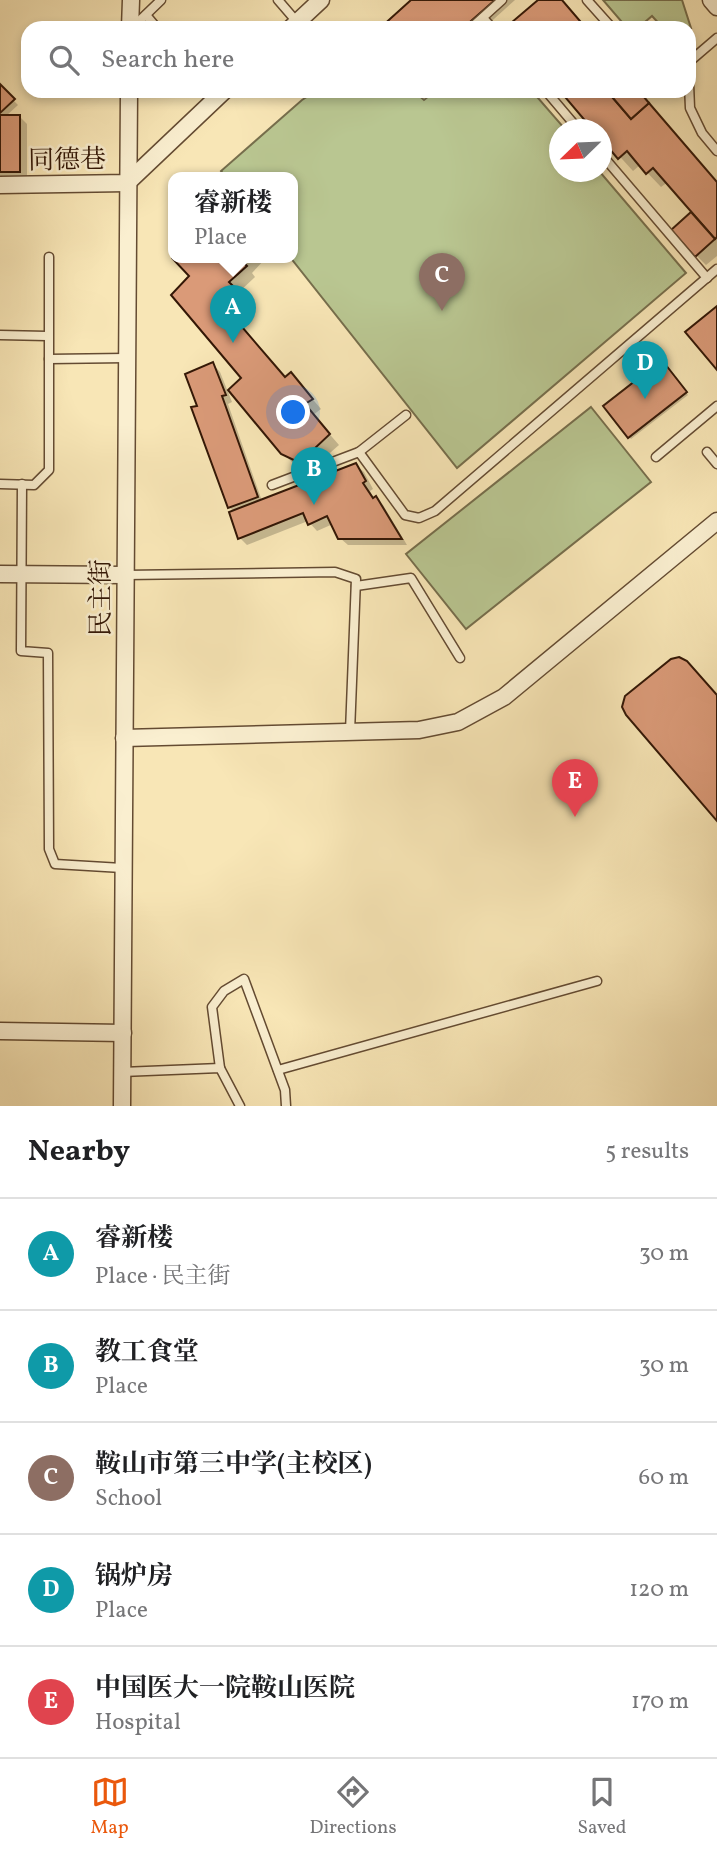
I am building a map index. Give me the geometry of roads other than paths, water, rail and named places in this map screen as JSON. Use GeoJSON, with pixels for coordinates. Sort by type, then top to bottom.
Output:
{"type":"FeatureCollection","features":[{"type":"Feature","properties":{"kind":"street"},"geometry":{"type":"LineString","coordinates":[[131,0],[131,21]]}},
{"type":"Feature","properties":{"kind":"street"},"geometry":{"type":"LineString","coordinates":[[298,21],[321,0]]}},
{"type":"Feature","properties":{"kind":"street"},"geometry":{"type":"LineString","coordinates":[[711,0],[717,7]]}},
{"type":"Feature","properties":{"kind":"street","name":"民主街"},"geometry":{"type":"LineString","coordinates":[[122,1106],[129,98]]}},
{"type":"Feature","properties":{"kind":"street","name":"同德巷"},"geometry":{"type":"LineString","coordinates":[[0,185],[127,183],[211,98]]}},
{"type":"Feature","properties":{"kind":"street"},"geometry":{"type":"LineString","coordinates":[[124,738],[419,730],[458,722],[504,697],[717,521]]}},
{"type":"Feature","properties":{"kind":"street"},"geometry":{"type":"LineString","coordinates":[[0,574],[125,575]]}},
{"type":"Feature","properties":{"kind":"street"},"geometry":{"type":"LineString","coordinates":[[0,1031],[123,1032]]}},
{"type":"Feature","properties":{"kind":"lane"},"geometry":{"type":"LineString","coordinates":[[139,21],[162,0]]}},
{"type":"Feature","properties":{"kind":"lane"},"geometry":{"type":"LineString","coordinates":[[278,0],[291,21]]}},
{"type":"Feature","properties":{"kind":"lane"},"geometry":{"type":"LineString","coordinates":[[479,21],[502,0]]}},
{"type":"Feature","properties":{"kind":"lane"},"geometry":{"type":"LineString","coordinates":[[587,0],[606,21]]}},
{"type":"Feature","properties":{"kind":"lane"},"geometry":{"type":"LineString","coordinates":[[146,15],[151,21]]}},
{"type":"Feature","properties":{"kind":"lane"},"geometry":{"type":"LineString","coordinates":[[483,18],[486,21]]}},
{"type":"Feature","properties":{"kind":"lane"},"geometry":{"type":"LineString","coordinates":[[696,56],[717,38]]}},
{"type":"Feature","properties":{"kind":"lane"},"geometry":{"type":"LineString","coordinates":[[552,98],[570,119]]}},
{"type":"Feature","properties":{"kind":"lane"},"geometry":{"type":"LineString","coordinates":[[690,98],[690,108],[702,133],[717,151]]}},
{"type":"Feature","properties":{"kind":"lane"},"geometry":{"type":"LineString","coordinates":[[612,168],[707,278]]}},
{"type":"Feature","properties":{"kind":"lane"},"geometry":{"type":"LineString","coordinates":[[0,484],[34,485],[49,470],[49,257]]}},
{"type":"Feature","properties":{"kind":"lane"},"geometry":{"type":"LineString","coordinates":[[359,452],[405,515],[419,518],[435,510],[717,269]]}},
{"type":"Feature","properties":{"kind":"lane"},"geometry":{"type":"LineString","coordinates":[[0,335],[47,336]]}},
{"type":"Feature","properties":{"kind":"lane"},"geometry":{"type":"LineString","coordinates":[[49,359],[126,358]]}},
{"type":"Feature","properties":{"kind":"lane"},"geometry":{"type":"LineString","coordinates":[[656,457],[717,406]]}},
{"type":"Feature","properties":{"kind":"lane"},"geometry":{"type":"LineString","coordinates":[[272,485],[359,452],[407,415]]}},
{"type":"Feature","properties":{"kind":"lane"},"geometry":{"type":"LineString","coordinates":[[707,452],[717,464]]}},
{"type":"Feature","properties":{"kind":"lane"},"geometry":{"type":"LineString","coordinates":[[22,484],[21,651],[48,653],[49,849],[55,864],[122,868]]}},
{"type":"Feature","properties":{"kind":"lane"},"geometry":{"type":"LineString","coordinates":[[125,575],[335,572],[356,579],[350,733]]}},
{"type":"Feature","properties":{"kind":"lane"},"geometry":{"type":"LineString","coordinates":[[356,586],[411,578],[460,658]]}},
{"type":"Feature","properties":{"kind":"lane"},"geometry":{"type":"LineString","coordinates":[[240,1106],[220,1068],[212,1007],[224,991],[244,979],[285,1090],[286,1106]]}},
{"type":"Feature","properties":{"kind":"lane"},"geometry":{"type":"LineString","coordinates":[[278,1070],[597,981]]}},
{"type":"Feature","properties":{"kind":"lane"},"geometry":{"type":"LineString","coordinates":[[122,1072],[220,1068]]}},
{"type":"Feature","properties":{"kind":"place","name":"鞍山市第三中学(主校区)"},"geometry":{"type":"Point","coordinates":[442,311]}},
{"type":"Feature","properties":{"kind":"place","name":"睿新楼"},"geometry":{"type":"Point","coordinates":[233,343]}},
{"type":"Feature","properties":{"kind":"place","name":"锅炉房"},"geometry":{"type":"Point","coordinates":[645,399]}},
{"type":"Feature","properties":{"kind":"place","name":"教工食堂"},"geometry":{"type":"Point","coordinates":[314,505]}},
{"type":"Feature","properties":{"kind":"place","name":"中国医大一院鞍山医院"},"geometry":{"type":"Point","coordinates":[575,817]}}]}
